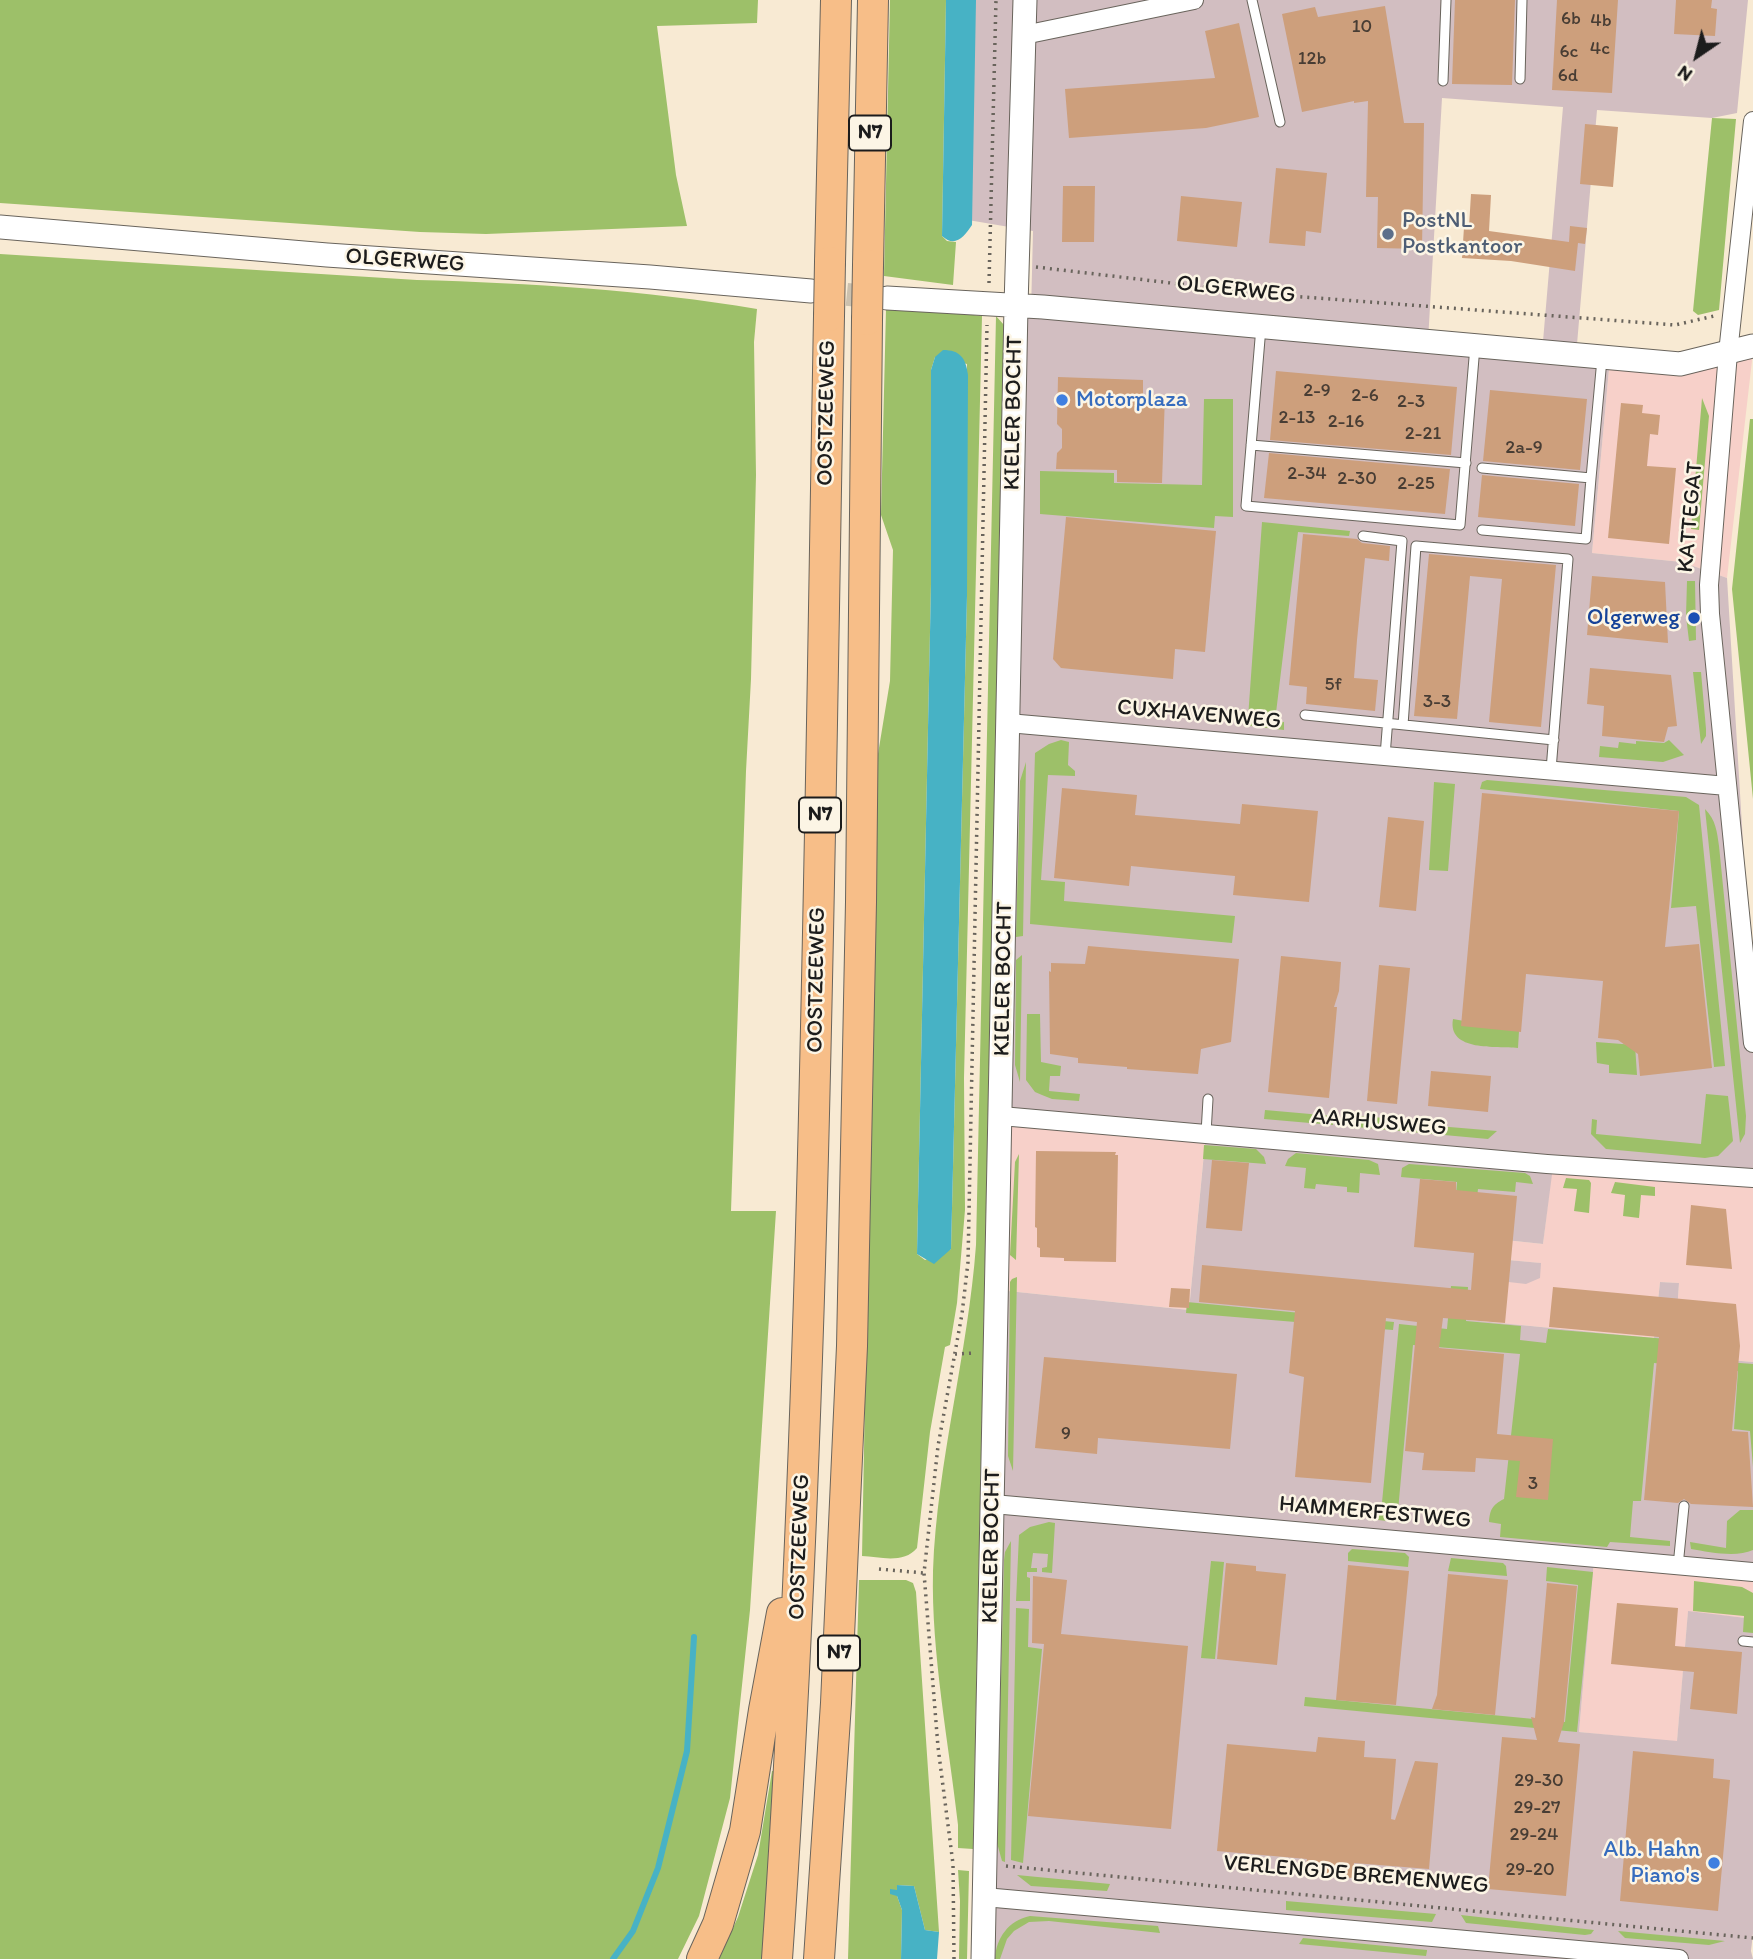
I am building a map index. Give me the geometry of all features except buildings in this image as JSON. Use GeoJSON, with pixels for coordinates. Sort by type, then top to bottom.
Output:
{"type":"FeatureCollection","features":[{"type":"Feature","properties":{"kind":"highway","name":"OOSTZEEWEG"},"geometry":{"type":"LineString","coordinates":[[778,1959],[802,1511],[815,1089],[836,0]]}},
{"type":"Feature","properties":{"kind":"highway","name":"OOSTZEEWEG"},"geometry":{"type":"LineString","coordinates":[[819,1959],[836,1703],[852,1346],[862,902],[873,0]]}},
{"type":"Feature","properties":{"kind":"highway","name":"N7"},"geometry":{"type":"LineString","coordinates":[[702,1959],[718,1924],[745,1831],[764,1710],[802,1511]]}},
{"type":"Feature","properties":{"kind":"street","name":"KIELER BOCHT"},"geometry":{"type":"LineString","coordinates":[[983,1959],[1025,0]]}},
{"type":"Feature","properties":{"kind":"street"},"geometry":{"type":"LineString","coordinates":[[1024,35],[1194,0]]}},
{"type":"Feature","properties":{"kind":"street","name":"KATTEGAT"},"geometry":{"type":"LineString","coordinates":[[1753,121],[1728,353],[1709,585],[1753,1043]]}},
{"type":"Feature","properties":{"kind":"street","name":"OLGERWEG"},"geometry":{"type":"LineString","coordinates":[[0,227],[327,255],[650,276],[811,291]]}},
{"type":"Feature","properties":{"kind":"street","name":"OLGERWEG"},"geometry":{"type":"LineString","coordinates":[[887,298],[1261,326],[1680,364],[1753,346]]}},
{"type":"Feature","properties":{"kind":"street","name":"CUXHAVENWEG"},"geometry":{"type":"LineString","coordinates":[[1008,723],[1727,786]]}},
{"type":"Feature","properties":{"kind":"street","name":"AARHUSWEG"},"geometry":{"type":"LineString","coordinates":[[1001,1116],[1547,1164],[1753,1178]]}},
{"type":"Feature","properties":{"kind":"street","name":"HAMMERFESTWEG"},"geometry":{"type":"LineString","coordinates":[[993,1504],[1753,1572]]}},
{"type":"Feature","properties":{"kind":"street"},"geometry":{"type":"LineString","coordinates":[[984,1897],[1679,1959]]}},
{"type":"Feature","properties":{"kind":"lane"},"geometry":{"type":"LineString","coordinates":[[1252,0],[1280,122]]}},
{"type":"Feature","properties":{"kind":"lane"},"geometry":{"type":"LineString","coordinates":[[1443,80],[1446,0]]}},
{"type":"Feature","properties":{"kind":"lane"},"geometry":{"type":"LineString","coordinates":[[1520,79],[1522,0]]}},
{"type":"Feature","properties":{"kind":"lane","name":"OLGERWEG"},"geometry":{"type":"LineString","coordinates":[[1261,326],[1246,506],[1460,525],[1476,345]]}},
{"type":"Feature","properties":{"kind":"lane"},"geometry":{"type":"LineString","coordinates":[[1482,530],[1586,539],[1602,357]]}},
{"type":"Feature","properties":{"kind":"lane"},"geometry":{"type":"LineString","coordinates":[[1251,444],[1465,463]]}},
{"type":"Feature","properties":{"kind":"lane"},"geometry":{"type":"LineString","coordinates":[[1482,468],[1591,478]]}},
{"type":"Feature","properties":{"kind":"lane"},"geometry":{"type":"LineString","coordinates":[[1363,536],[1402,541],[1385,756]]}},
{"type":"Feature","properties":{"kind":"lane"},"geometry":{"type":"LineString","coordinates":[[1402,725],[1416,546],[1568,559],[1551,770]]}},
{"type":"Feature","properties":{"kind":"lane","name":"CUXHAVENWEG"},"geometry":{"type":"LineString","coordinates":[[1305,715],[1554,740]]}},
{"type":"Feature","properties":{"kind":"lane"},"geometry":{"type":"LineString","coordinates":[[1206,1133],[1208,1099]]}},
{"type":"Feature","properties":{"kind":"lane"},"geometry":{"type":"LineString","coordinates":[[1678,1566],[1684,1506]]}},
{"type":"Feature","properties":{"kind":"path","name":"OLGERWEG"},"geometry":{"type":"LineString","coordinates":[[996,0],[989,264],[1018,265],[1264,294],[1675,325],[1734,312]]}},
{"type":"Feature","properties":{"kind":"path","name":"KIELER BOCHT"},"geometry":{"type":"LineString","coordinates":[[954,1959],[953,1864],[938,1747],[925,1573],[938,1446],[962,1314],[968,1262],[988,305]]}},
{"type":"Feature","properties":{"kind":"path"},"geometry":{"type":"LineString","coordinates":[[879,1569],[925,1573]]}},
{"type":"Feature","properties":{"kind":"path","name":"VERLENGDE BREMENWEG"},"geometry":{"type":"LineString","coordinates":[[986,1865],[1753,1938]]}},
{"type":"Feature","properties":{"kind":"shaded area"},"geometry":{"type":"Polygon","coordinates":[[[965,0],[1748,0],[1737,113],[1712,118],[1597,110],[1576,356],[1610,358],[1592,553],[1682,562],[1727,578],[1753,1008],[1753,1170],[1554,1159],[1543,1244],[1477,1237],[1475,1257],[1541,1263],[1540,1278],[1526,1284],[1474,1278],[1469,1320],[1654,1338],[1660,1282],[1679,1283],[1675,1340],[1695,1357],[1753,1362],[1753,1566],[1594,1560],[1579,1732],[1677,1741],[1688,1611],[1746,1618],[1753,1611],[1753,1959],[975,1959],[989,1289],[1189,1310],[1206,1132],[993,1112],[1009,350],[1031,312],[1033,231],[962,219],[965,0]],[[1442,98],[1428,341],[1542,353],[1563,107],[1442,98]]]}},
{"type":"Feature","properties":{"kind":"shaded area"},"geometry":{"type":"Polygon","coordinates":[[[1753,352],[1727,578],[1682,562],[1592,553],[1610,358],[1753,352]]]}},
{"type":"Feature","properties":{"kind":"shaded area"},"geometry":{"type":"Polygon","coordinates":[[[993,1112],[1206,1131],[1189,1310],[989,1289],[993,1112]]]}},
{"type":"Feature","properties":{"kind":"shaded area"},"geometry":{"type":"Polygon","coordinates":[[[1553,1159],[1753,1170],[1753,1362],[1695,1357],[1675,1340],[1679,1283],[1660,1282],[1654,1338],[1469,1320],[1473,1278],[1540,1278],[1540,1263],[1475,1257],[1477,1237],[1543,1244],[1553,1159]]]}},
{"type":"Feature","properties":{"kind":"shaded area"},"geometry":{"type":"Polygon","coordinates":[[[1594,1559],[1753,1566],[1753,1611],[1746,1618],[1688,1612],[1677,1742],[1579,1732],[1594,1559]]]}},
{"type":"Feature","properties":{"kind":"green space"},"geometry":{"type":"Polygon","coordinates":[[[0,0],[758,0],[757,23],[657,26],[676,175],[687,226],[486,234],[420,232],[0,203],[0,0]]]}},
{"type":"Feature","properties":{"kind":"green space"},"geometry":{"type":"Polygon","coordinates":[[[890,0],[946,0],[942,236],[947,241],[956,242],[953,285],[884,276],[890,0]]]}},
{"type":"Feature","properties":{"kind":"green space"},"geometry":{"type":"Polygon","coordinates":[[[1712,118],[1736,119],[1719,310],[1698,315],[1693,311],[1712,118]]]}},
{"type":"Feature","properties":{"kind":"green space"},"geometry":{"type":"Polygon","coordinates":[[[0,254],[587,288],[757,309],[754,342],[756,475],[751,679],[731,1211],[776,1211],[750,1610],[730,1798],[699,1916],[678,1959],[0,1959],[0,254]]]}},
{"type":"Feature","properties":{"kind":"green space"},"geometry":{"type":"Polygon","coordinates":[[[886,309],[931,310],[982,316],[964,1078],[965,1210],[957,1303],[950,1345],[945,1347],[930,1432],[917,1548],[899,1558],[862,1556],[877,760],[890,681],[893,550],[881,515],[886,309]],[[935,357],[931,370],[931,584],[917,1254],[925,1260],[951,1249],[967,596],[967,364],[935,357]]]}},
{"type":"Feature","properties":{"kind":"green space"},"geometry":{"type":"Polygon","coordinates":[[[996,316],[1004,325],[973,1849],[958,1848],[958,1825],[935,1634],[933,1571],[940,1489],[976,1245],[996,316]]]}},
{"type":"Feature","properties":{"kind":"green space"},"geometry":{"type":"Polygon","coordinates":[[[1702,398],[1709,416],[1699,530],[1691,529],[1702,398]]]}},
{"type":"Feature","properties":{"kind":"green space"},"geometry":{"type":"Polygon","coordinates":[[[1204,399],[1233,399],[1233,517],[1215,516],[1214,528],[1040,514],[1040,471],[1114,473],[1114,483],[1202,485],[1204,399]]]}},
{"type":"Feature","properties":{"kind":"green space"},"geometry":{"type":"Polygon","coordinates":[[[1750,419],[1753,419],[1753,799],[1732,589],[1750,419]]]}},
{"type":"Feature","properties":{"kind":"green space"},"geometry":{"type":"Polygon","coordinates":[[[1262,522],[1350,531],[1349,536],[1298,532],[1275,721],[1284,722],[1284,730],[1243,725],[1244,717],[1248,718],[1262,522]]]}},
{"type":"Feature","properties":{"kind":"green space"},"geometry":{"type":"Polygon","coordinates":[[[1687,581],[1695,581],[1696,640],[1689,641],[1686,616],[1687,581]]]}},
{"type":"Feature","properties":{"kind":"green space"},"geometry":{"type":"Polygon","coordinates":[[[1693,672],[1701,672],[1706,736],[1701,744],[1693,672]]]}},
{"type":"Feature","properties":{"kind":"green space"},"geometry":{"type":"Polygon","coordinates":[[[1061,740],[1069,742],[1068,765],[1075,771],[1075,776],[1048,775],[1041,880],[1065,882],[1064,901],[1235,916],[1232,943],[1030,924],[1035,753],[1061,740]]]}},
{"type":"Feature","properties":{"kind":"green space"},"geometry":{"type":"Polygon","coordinates":[[[1669,740],[1684,755],[1663,762],[1599,757],[1600,746],[1618,748],[1619,742],[1664,743],[1669,740]]]}},
{"type":"Feature","properties":{"kind":"green space"},"geometry":{"type":"Polygon","coordinates":[[[1026,762],[1023,936],[1016,937],[1020,781],[1026,762]]]}},
{"type":"Feature","properties":{"kind":"green space"},"geometry":{"type":"Polygon","coordinates":[[[1487,780],[1686,797],[1699,805],[1725,1066],[1714,1067],[1696,906],[1671,908],[1679,811],[1480,789],[1482,782],[1487,780]]]}},
{"type":"Feature","properties":{"kind":"green space"},"geometry":{"type":"Polygon","coordinates":[[[1434,782],[1455,784],[1448,871],[1429,870],[1434,782]]]}},
{"type":"Feature","properties":{"kind":"green space"},"geometry":{"type":"Polygon","coordinates":[[[1705,809],[1714,822],[1719,846],[1746,1116],[1745,1134],[1740,1143],[1705,809]]]}},
{"type":"Feature","properties":{"kind":"green space"},"geometry":{"type":"Polygon","coordinates":[[[1022,955],[1020,1082],[1015,1065],[1016,960],[1022,955]]]}},
{"type":"Feature","properties":{"kind":"green space"},"geometry":{"type":"Polygon","coordinates":[[[1027,1014],[1040,1014],[1041,1062],[1061,1066],[1060,1076],[1050,1076],[1049,1091],[1080,1094],[1079,1101],[1052,1099],[1035,1092],[1026,1080],[1027,1014]]]}},
{"type":"Feature","properties":{"kind":"green space"},"geometry":{"type":"Polygon","coordinates":[[[1453,1019],[1519,1031],[1518,1048],[1487,1047],[1465,1042],[1453,1030],[1453,1019]]]}},
{"type":"Feature","properties":{"kind":"green space"},"geometry":{"type":"Polygon","coordinates":[[[1596,1042],[1635,1045],[1637,1075],[1609,1073],[1609,1065],[1597,1063],[1596,1042]]]}},
{"type":"Feature","properties":{"kind":"green space"},"geometry":{"type":"Polygon","coordinates":[[[1706,1094],[1728,1096],[1733,1141],[1718,1156],[1705,1158],[1606,1149],[1591,1134],[1592,1119],[1597,1120],[1596,1134],[1701,1144],[1706,1094]]]}},
{"type":"Feature","properties":{"kind":"green space"},"geometry":{"type":"Polygon","coordinates":[[[1265,1110],[1333,1116],[1333,1125],[1264,1119],[1265,1110]]]}},
{"type":"Feature","properties":{"kind":"green space"},"geometry":{"type":"Polygon","coordinates":[[[1356,1116],[1497,1131],[1488,1139],[1356,1127],[1356,1116]]]}},
{"type":"Feature","properties":{"kind":"green space"},"geometry":{"type":"Polygon","coordinates":[[[1204,1145],[1256,1149],[1264,1157],[1266,1164],[1203,1159],[1204,1145]]]}},
{"type":"Feature","properties":{"kind":"green space"},"geometry":{"type":"Polygon","coordinates":[[[1296,1153],[1369,1160],[1378,1164],[1380,1175],[1360,1173],[1359,1193],[1347,1192],[1347,1187],[1316,1184],[1315,1189],[1304,1188],[1306,1168],[1285,1166],[1288,1159],[1296,1153]]]}},
{"type":"Feature","properties":{"kind":"green space"},"geometry":{"type":"Polygon","coordinates":[[[1019,1154],[1016,1260],[1010,1255],[1015,1162],[1019,1154]]]}},
{"type":"Feature","properties":{"kind":"green space"},"geometry":{"type":"Polygon","coordinates":[[[1409,1164],[1525,1173],[1530,1176],[1533,1184],[1516,1182],[1515,1192],[1478,1189],[1471,1251],[1452,1249],[1457,1182],[1401,1177],[1402,1168],[1409,1164]]]}},
{"type":"Feature","properties":{"kind":"green space"},"geometry":{"type":"Polygon","coordinates":[[[1566,1178],[1589,1180],[1591,1183],[1589,1213],[1574,1211],[1577,1189],[1563,1188],[1566,1178]]]}},
{"type":"Feature","properties":{"kind":"green space"},"geometry":{"type":"Polygon","coordinates":[[[1615,1182],[1655,1187],[1655,1196],[1641,1195],[1639,1218],[1623,1216],[1625,1195],[1611,1193],[1615,1182]]]}},
{"type":"Feature","properties":{"kind":"green space"},"geometry":{"type":"Polygon","coordinates":[[[1017,1277],[1013,1471],[1008,1456],[1010,1282],[1017,1277]]]}},
{"type":"Feature","properties":{"kind":"green space"},"geometry":{"type":"Polygon","coordinates":[[[1451,1286],[1468,1287],[1466,1321],[1521,1326],[1520,1340],[1546,1343],[1548,1329],[1715,1343],[1714,1361],[1753,1364],[1753,1467],[1750,1431],[1734,1429],[1738,1371],[1654,1363],[1641,1501],[1633,1501],[1630,1537],[1670,1541],[1670,1546],[1610,1542],[1607,1547],[1500,1537],[1501,1524],[1489,1522],[1489,1518],[1494,1506],[1504,1499],[1520,1354],[1413,1345],[1397,1522],[1369,1519],[1368,1512],[1381,1513],[1399,1324],[1447,1329],[1451,1286]]]}},
{"type":"Feature","properties":{"kind":"green space"},"geometry":{"type":"Polygon","coordinates":[[[1187,1302],[1394,1322],[1393,1330],[1186,1313],[1187,1302]]]}},
{"type":"Feature","properties":{"kind":"green space"},"geometry":{"type":"Polygon","coordinates":[[[1740,1510],[1753,1510],[1753,1550],[1731,1554],[1691,1549],[1690,1542],[1726,1548],[1727,1521],[1740,1510]]]}},
{"type":"Feature","properties":{"kind":"green space"},"geometry":{"type":"Polygon","coordinates":[[[1055,1523],[1052,1573],[1042,1572],[1042,1568],[1047,1567],[1048,1554],[1033,1553],[1031,1568],[1037,1568],[1037,1572],[1027,1572],[1027,1577],[1030,1578],[1030,1601],[1016,1601],[1019,1535],[1030,1527],[1055,1523]]]}},
{"type":"Feature","properties":{"kind":"green space"},"geometry":{"type":"Polygon","coordinates":[[[1011,1541],[1005,1862],[1002,1861],[997,1843],[1004,1560],[1011,1541]]]}},
{"type":"Feature","properties":{"kind":"green space"},"geometry":{"type":"Polygon","coordinates":[[[1352,1549],[1405,1553],[1409,1557],[1408,1567],[1348,1561],[1348,1553],[1352,1549]]]}},
{"type":"Feature","properties":{"kind":"green space"},"geometry":{"type":"Polygon","coordinates":[[[1451,1558],[1503,1563],[1507,1576],[1448,1571],[1451,1558]]]}},
{"type":"Feature","properties":{"kind":"green space"},"geometry":{"type":"Polygon","coordinates":[[[1211,1561],[1224,1562],[1215,1659],[1201,1658],[1211,1561]]]}},
{"type":"Feature","properties":{"kind":"green space"},"geometry":{"type":"Polygon","coordinates":[[[1547,1567],[1593,1572],[1577,1732],[1304,1706],[1305,1697],[1565,1722],[1578,1585],[1546,1581],[1547,1567]]]}},
{"type":"Feature","properties":{"kind":"green space"},"geometry":{"type":"Polygon","coordinates":[[[859,1580],[906,1580],[913,1583],[916,1592],[939,1932],[925,1930],[914,1886],[897,1885],[897,1896],[902,1910],[901,1959],[848,1959],[859,1580]]]}},
{"type":"Feature","properties":{"kind":"green space"},"geometry":{"type":"Polygon","coordinates":[[[1694,1581],[1742,1587],[1753,1593],[1753,1633],[1743,1632],[1744,1616],[1693,1611],[1694,1581]]]}},
{"type":"Feature","properties":{"kind":"green space"},"geometry":{"type":"Polygon","coordinates":[[[1016,1608],[1029,1609],[1028,1647],[1042,1649],[1023,1863],[1011,1860],[1016,1608]]]}},
{"type":"Feature","properties":{"kind":"green space"},"geometry":{"type":"Polygon","coordinates":[[[772,1771],[777,1771],[765,1959],[719,1959],[738,1917],[758,1855],[772,1771]]]}},
{"type":"Feature","properties":{"kind":"green space"},"geometry":{"type":"Polygon","coordinates":[[[958,1870],[969,1871],[967,1959],[959,1959],[958,1870]]]}},
{"type":"Feature","properties":{"kind":"green space"},"geometry":{"type":"Polygon","coordinates":[[[1017,1875],[1110,1884],[1107,1891],[1031,1886],[1017,1875]]]}},
{"type":"Feature","properties":{"kind":"green space"},"geometry":{"type":"Polygon","coordinates":[[[1286,1901],[1436,1914],[1432,1922],[1286,1910],[1286,1901]]]}},
{"type":"Feature","properties":{"kind":"green space"},"geometry":{"type":"Polygon","coordinates":[[[1461,1915],[1594,1930],[1585,1935],[1466,1923],[1461,1915]]]}},
{"type":"Feature","properties":{"kind":"green space"},"geometry":{"type":"Polygon","coordinates":[[[1030,1916],[1158,1926],[1160,1933],[1049,1921],[1029,1922],[1014,1931],[1007,1939],[1000,1959],[995,1959],[998,1944],[1005,1931],[1016,1921],[1030,1916]]]}},
{"type":"Feature","properties":{"kind":"green space"},"geometry":{"type":"Polygon","coordinates":[[[1618,1931],[1725,1941],[1709,1945],[1625,1938],[1618,1931]]]}},
{"type":"Feature","properties":{"kind":"green space"},"geometry":{"type":"Polygon","coordinates":[[[1303,1938],[1427,1951],[1426,1956],[1299,1944],[1303,1938]]]}},
{"type":"Feature","properties":{"kind":"water"},"geometry":{"type":"Polygon","coordinates":[[[946,0],[976,0],[972,225],[955,241],[942,236],[946,0]]]}},
{"type":"Feature","properties":{"kind":"water"},"geometry":{"type":"Polygon","coordinates":[[[943,350],[961,356],[968,375],[967,596],[951,1249],[934,1264],[917,1254],[931,584],[931,370],[935,357],[943,350]]]}},
{"type":"Feature","properties":{"kind":"water"},"geometry":{"type":"Polygon","coordinates":[[[897,1885],[914,1886],[925,1930],[939,1932],[937,1959],[901,1959],[902,1910],[897,1896],[890,1894],[890,1889],[897,1890],[897,1885]]]}},
{"type":"Feature","properties":{"kind":"waterway"},"geometry":{"type":"LineString","coordinates":[[613,1959],[633,1931],[658,1868],[687,1751],[694,1637]]}},
{"type":"Feature","properties":{"kind":"tunnel"},"geometry":{"type":"LineString","coordinates":[[813,291],[884,298]]}},
{"type":"Feature","properties":{"kind":"place","name":"PostNL Postkantoor"},"geometry":{"type":"Point","coordinates":[1388,234]}},
{"type":"Feature","properties":{"kind":"place","name":"Motorplaza"},"geometry":{"type":"Point","coordinates":[1062,400]}},
{"type":"Feature","properties":{"kind":"place","name":"Olgerweg"},"geometry":{"type":"Point","coordinates":[1694,618]}},
{"type":"Feature","properties":{"kind":"place","name":"Alb. Hahn Piano's"},"geometry":{"type":"Point","coordinates":[1714,1863]}}]}
